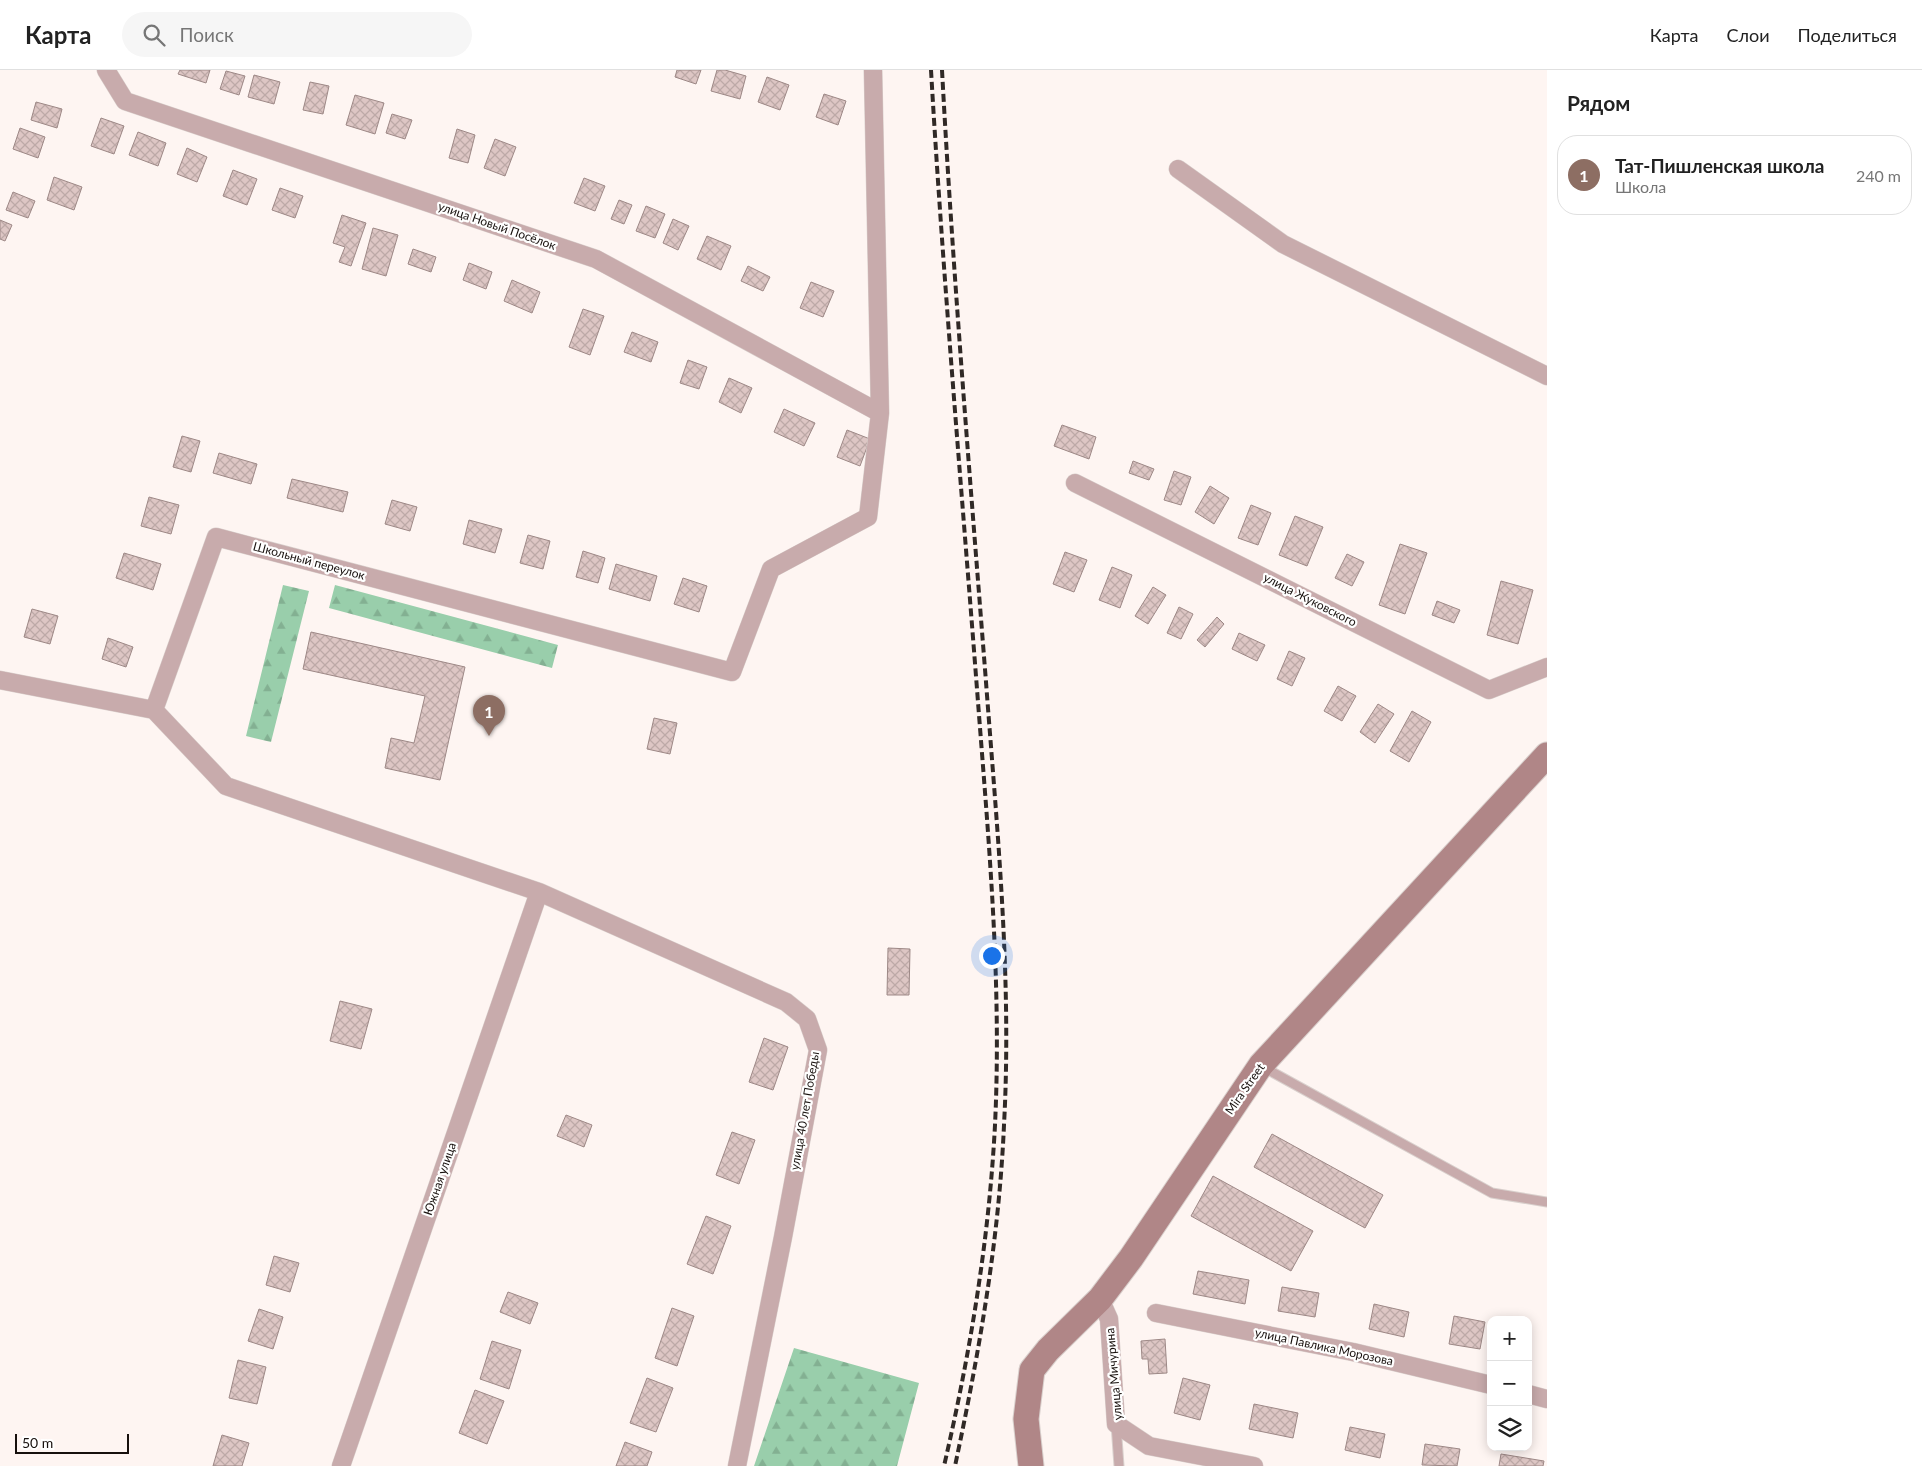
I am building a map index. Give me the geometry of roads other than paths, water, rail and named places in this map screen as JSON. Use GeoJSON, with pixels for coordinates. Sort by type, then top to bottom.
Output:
{"type":"FeatureCollection","features":[{"type":"Feature","properties":{"kind":"street","name":"улица Новый Посёлок"},"geometry":{"type":"LineString","coordinates":[[106,70],[125,101],[596,259],[880,413]]}},
{"type":"Feature","properties":{"kind":"street"},"geometry":{"type":"LineString","coordinates":[[873,70],[880,413]]}},
{"type":"Feature","properties":{"kind":"street"},"geometry":{"type":"LineString","coordinates":[[1178,169],[1283,244],[1547,376]]}},
{"type":"Feature","properties":{"kind":"street","name":"Школьный переулок"},"geometry":{"type":"LineString","coordinates":[[154,710],[216,537],[732,672],[771,569],[868,517],[880,413]]}},
{"type":"Feature","properties":{"kind":"street","name":"улица Жуковского"},"geometry":{"type":"LineString","coordinates":[[1075,483],[1489,690],[1547,666]]}},
{"type":"Feature","properties":{"kind":"street"},"geometry":{"type":"LineString","coordinates":[[0,680],[154,710]]}},
{"type":"Feature","properties":{"kind":"street","name":"улица 40 лет Победы"},"geometry":{"type":"LineString","coordinates":[[154,710],[226,786],[539,892],[786,1002],[807,1019],[818,1050],[737,1466]]}},
{"type":"Feature","properties":{"kind":"street","name":"Mira Street"},"geometry":{"type":"LineString","coordinates":[[1030,1466],[1026,1419],[1032,1370],[1048,1350],[1100,1300],[1143,1241],[1261,1065],[1547,755]]}},
{"type":"Feature","properties":{"kind":"street","name":"Южная улица"},"geometry":{"type":"LineString","coordinates":[[340,1466],[539,892]]}},
{"type":"Feature","properties":{"kind":"street","name":"улица Мичурина"},"geometry":{"type":"LineString","coordinates":[[1100,1300],[1109,1319],[1116,1424],[1149,1446],[1254,1466]]}},
{"type":"Feature","properties":{"kind":"street","name":"улица Павлика Морозова"},"geometry":{"type":"LineString","coordinates":[[1156,1312],[1353,1352],[1487,1384]]}},
{"type":"Feature","properties":{"kind":"street"},"geometry":{"type":"LineString","coordinates":[[1532,1395],[1547,1399]]}},
{"type":"Feature","properties":{"kind":"lane"},"geometry":{"type":"LineString","coordinates":[[1261,1065],[1492,1192],[1547,1202]]}},
{"type":"Feature","properties":{"kind":"lane"},"geometry":{"type":"LineString","coordinates":[[1116,1424],[1119,1466]]}},
{"type":"Feature","properties":{"kind":"railway"},"geometry":{"type":"LineString","coordinates":[[931,70],[993,907],[997,1016],[995,1125],[983,1254],[970,1339],[944,1466]]}},
{"type":"Feature","properties":{"kind":"railway"},"geometry":{"type":"LineString","coordinates":[[942,70],[957,300],[999,848],[1006,1014],[1004,1125],[998,1211],[980,1339],[955,1466]]}},
{"type":"Feature","properties":{"kind":"place","name":"Тат-Пишленская школа"},"geometry":{"type":"Point","coordinates":[489,736]}}]}
